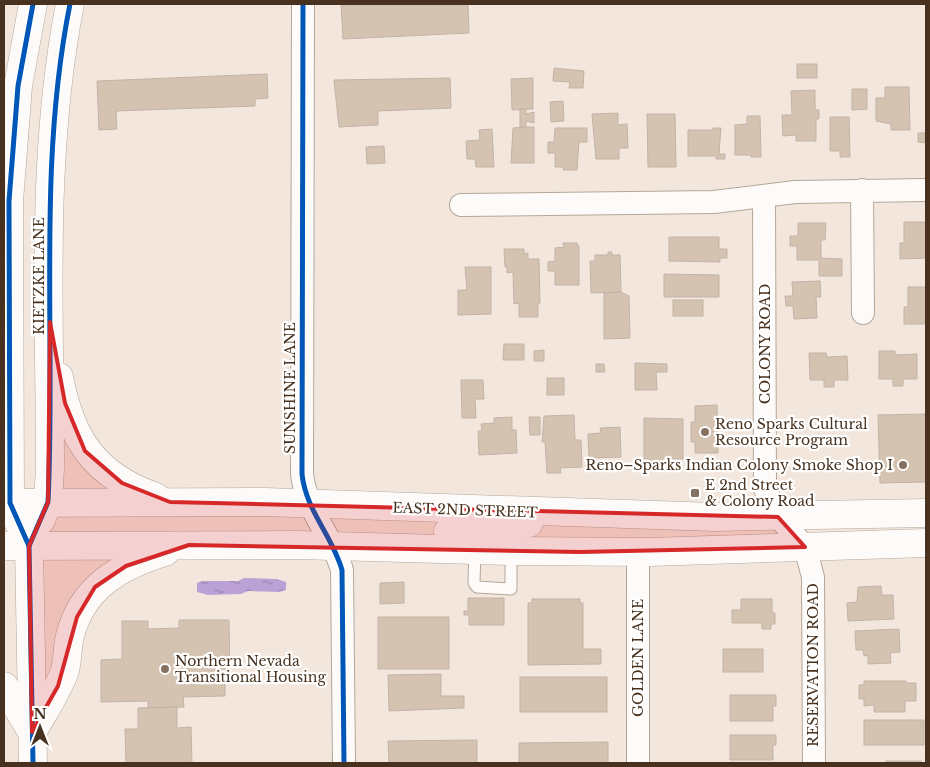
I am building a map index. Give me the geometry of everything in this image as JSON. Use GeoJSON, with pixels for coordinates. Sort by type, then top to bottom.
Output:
{"type":"FeatureCollection","features":[{"type":"Feature","properties":{"kind":"main road","name":"KIETZKE LANE"},"geometry":{"type":"LineString","coordinates":[[33,4],[18,86],[6,201],[9,296],[7,503],[17,546],[33,763]]}},
{"type":"Feature","properties":{"kind":"main road","name":"KIETZKE LANE"},"geometry":{"type":"LineString","coordinates":[[17,546],[48,502],[52,150],[59,66],[70,4]]}},
{"type":"Feature","properties":{"kind":"main road"},"geometry":{"type":"LineString","coordinates":[[4,332],[9,296]]}},
{"type":"Feature","properties":{"kind":"main road"},"geometry":{"type":"LineString","coordinates":[[50,322],[65,403],[74,430],[85,450],[101,467],[122,483],[170,502]]}},
{"type":"Feature","properties":{"kind":"main road","name":"EAST 2ND STREET"},"geometry":{"type":"LineString","coordinates":[[7,503],[170,502],[309,504],[559,513],[778,517],[926,513]]}},
{"type":"Feature","properties":{"kind":"main road"},"geometry":{"type":"LineString","coordinates":[[333,546],[345,536],[359,531],[488,531],[536,522],[559,513]]}},
{"type":"Feature","properties":{"kind":"main road"},"geometry":{"type":"LineString","coordinates":[[17,546],[333,546],[511,551],[720,552],[805,547],[926,544]]}},
{"type":"Feature","properties":{"kind":"main road"},"geometry":{"type":"LineString","coordinates":[[4,686],[32,732],[58,686],[65,668],[70,636],[77,617],[96,587],[126,566],[189,545]]}},
{"type":"Feature","properties":{"kind":"street","name":"SUNSHINE LANE"},"geometry":{"type":"LineString","coordinates":[[303,4],[302,474],[309,504],[338,557],[343,582],[344,763]]}},
{"type":"Feature","properties":{"kind":"street"},"geometry":{"type":"LineString","coordinates":[[862,190],[863,313]]}},
{"type":"Feature","properties":{"kind":"street"},"geometry":{"type":"LineString","coordinates":[[461,205],[714,202],[795,192],[926,190]]}},
{"type":"Feature","properties":{"kind":"street","name":"COLONY ROAD"},"geometry":{"type":"LineString","coordinates":[[764,197],[764,482],[765,490],[778,517]]}},
{"type":"Feature","properties":{"kind":"street"},"geometry":{"type":"LineString","coordinates":[[778,517],[805,547]]}},
{"type":"Feature","properties":{"kind":"street","name":"RESERVATION ROAD"},"geometry":{"type":"LineString","coordinates":[[805,547],[813,586],[814,763]]}},
{"type":"Feature","properties":{"kind":"street","name":"GOLDEN LANE"},"geometry":{"type":"LineString","coordinates":[[638,552],[638,763]]}},
{"type":"Feature","properties":{"kind":"lane"},"geometry":{"type":"LineString","coordinates":[[475,550],[474,583],[482,589],[511,589],[511,551]]}},
{"type":"Feature","properties":{"kind":"highlighted area"},"geometry":{"type":"Polygon","coordinates":[[[50,322],[65,403],[85,451],[122,483],[170,502],[778,517],[805,547],[580,552],[189,545],[126,566],[95,587],[77,617],[58,686],[32,732],[29,546],[48,502],[50,322]]]}},
{"type":"Feature","properties":{"kind":"water"},"geometry":{"type":"Polygon","coordinates":[[[244,578],[277,579],[286,582],[286,590],[279,592],[248,591],[241,594],[208,595],[197,592],[197,583],[202,581],[238,581],[244,578]]]}},
{"type":"Feature","properties":{"kind":"building"},"geometry":{"type":"Polygon","coordinates":[[[341,4],[468,4],[469,33],[343,39],[341,4]]]}},
{"type":"Feature","properties":{"kind":"building"},"geometry":{"type":"Polygon","coordinates":[[[797,64],[817,64],[817,78],[797,78],[797,64]]]}},
{"type":"Feature","properties":{"kind":"building"},"geometry":{"type":"Polygon","coordinates":[[[554,68],[584,71],[583,88],[569,88],[570,82],[553,81],[554,68]]]}},
{"type":"Feature","properties":{"kind":"building"},"geometry":{"type":"Polygon","coordinates":[[[267,74],[268,98],[255,99],[255,106],[116,111],[117,129],[99,130],[97,81],[267,74]]]}},
{"type":"Feature","properties":{"kind":"building"},"geometry":{"type":"Polygon","coordinates":[[[450,78],[451,108],[378,111],[378,125],[339,127],[334,80],[450,78]]]}},
{"type":"Feature","properties":{"kind":"building"},"geometry":{"type":"Polygon","coordinates":[[[533,78],[533,109],[512,110],[511,79],[533,78]]]}},
{"type":"Feature","properties":{"kind":"building"},"geometry":{"type":"Polygon","coordinates":[[[885,87],[909,87],[910,130],[891,130],[891,124],[876,121],[876,98],[885,98],[885,87]]]}},
{"type":"Feature","properties":{"kind":"building"},"geometry":{"type":"Polygon","coordinates":[[[852,89],[867,89],[867,109],[852,110],[852,89]]]}},
{"type":"Feature","properties":{"kind":"building"},"geometry":{"type":"Polygon","coordinates":[[[815,90],[815,110],[819,110],[819,119],[816,119],[816,141],[796,141],[796,135],[783,136],[782,115],[792,115],[791,91],[815,90]]]}},
{"type":"Feature","properties":{"kind":"building"},"geometry":{"type":"Polygon","coordinates":[[[563,101],[564,121],[551,122],[550,102],[563,101]]]}},
{"type":"Feature","properties":{"kind":"building"},"geometry":{"type":"Polygon","coordinates":[[[520,109],[526,109],[526,114],[534,112],[534,123],[526,121],[526,127],[520,127],[520,109]]]}},
{"type":"Feature","properties":{"kind":"building"},"geometry":{"type":"Polygon","coordinates":[[[618,113],[618,125],[627,124],[628,148],[619,148],[619,159],[596,159],[592,114],[618,113]]]}},
{"type":"Feature","properties":{"kind":"building"},"geometry":{"type":"Polygon","coordinates":[[[647,114],[675,114],[676,167],[648,167],[647,114]]]}},
{"type":"Feature","properties":{"kind":"building"},"geometry":{"type":"Polygon","coordinates":[[[747,116],[760,116],[761,157],[735,155],[735,125],[747,124],[747,116]]]}},
{"type":"Feature","properties":{"kind":"building"},"geometry":{"type":"Polygon","coordinates":[[[830,117],[849,117],[850,157],[840,157],[840,151],[830,151],[830,117]]]}},
{"type":"Feature","properties":{"kind":"building"},"geometry":{"type":"Polygon","coordinates":[[[534,127],[534,163],[511,163],[513,128],[534,127]]]}},
{"type":"Feature","properties":{"kind":"building"},"geometry":{"type":"Polygon","coordinates":[[[555,128],[587,128],[587,142],[579,142],[577,170],[563,170],[564,167],[555,167],[555,153],[548,153],[548,142],[554,142],[555,128]]]}},
{"type":"Feature","properties":{"kind":"building"},"geometry":{"type":"Polygon","coordinates":[[[713,128],[721,128],[719,154],[725,154],[725,159],[716,159],[716,156],[688,156],[688,130],[713,130],[713,128]]]}},
{"type":"Feature","properties":{"kind":"building"},"geometry":{"type":"Polygon","coordinates":[[[492,129],[494,167],[476,167],[475,159],[467,159],[466,141],[480,140],[479,130],[492,129]]]}},
{"type":"Feature","properties":{"kind":"building"},"geometry":{"type":"Polygon","coordinates":[[[918,133],[926,133],[926,143],[918,142],[918,133]]]}},
{"type":"Feature","properties":{"kind":"building"},"geometry":{"type":"Polygon","coordinates":[[[384,146],[385,163],[367,164],[366,147],[384,146]]]}},
{"type":"Feature","properties":{"kind":"building"},"geometry":{"type":"Polygon","coordinates":[[[904,222],[926,222],[926,258],[900,259],[900,243],[904,243],[904,222]]]}},
{"type":"Feature","properties":{"kind":"building"},"geometry":{"type":"Polygon","coordinates":[[[798,223],[826,223],[825,240],[821,240],[821,258],[842,259],[842,276],[819,276],[819,260],[797,260],[797,246],[790,246],[790,236],[798,236],[798,223]]]}},
{"type":"Feature","properties":{"kind":"building"},"geometry":{"type":"Polygon","coordinates":[[[669,237],[719,237],[719,249],[727,249],[727,258],[720,258],[720,262],[669,261],[669,237]]]}},
{"type":"Feature","properties":{"kind":"building"},"geometry":{"type":"Polygon","coordinates":[[[563,243],[577,243],[579,247],[579,285],[555,285],[555,271],[548,271],[548,262],[555,261],[555,248],[564,247],[563,243]]]}},
{"type":"Feature","properties":{"kind":"building"},"geometry":{"type":"Polygon","coordinates":[[[504,249],[524,249],[524,254],[528,253],[528,259],[539,259],[540,303],[538,303],[538,317],[519,317],[519,303],[514,304],[513,272],[507,273],[504,249]]]}},
{"type":"Feature","properties":{"kind":"building"},"geometry":{"type":"Polygon","coordinates":[[[608,252],[612,252],[612,255],[620,255],[621,292],[591,293],[590,261],[595,261],[595,255],[608,255],[608,252]]]}},
{"type":"Feature","properties":{"kind":"building"},"geometry":{"type":"Polygon","coordinates":[[[465,267],[491,267],[491,314],[458,315],[458,290],[467,290],[465,267]]]}},
{"type":"Feature","properties":{"kind":"building"},"geometry":{"type":"Polygon","coordinates":[[[664,274],[719,275],[719,297],[664,297],[664,274]]]}},
{"type":"Feature","properties":{"kind":"building"},"geometry":{"type":"Polygon","coordinates":[[[820,281],[821,297],[816,297],[817,318],[794,319],[793,306],[786,306],[785,296],[793,296],[792,282],[820,281]]]}},
{"type":"Feature","properties":{"kind":"building"},"geometry":{"type":"Polygon","coordinates":[[[908,287],[926,287],[926,324],[904,324],[904,307],[908,307],[908,287]]]}},
{"type":"Feature","properties":{"kind":"building"},"geometry":{"type":"Polygon","coordinates":[[[621,292],[629,296],[630,338],[604,339],[604,293],[621,292]]]}},
{"type":"Feature","properties":{"kind":"building"},"geometry":{"type":"Polygon","coordinates":[[[673,300],[703,300],[703,316],[673,316],[673,300]]]}},
{"type":"Feature","properties":{"kind":"building"},"geometry":{"type":"Polygon","coordinates":[[[504,344],[524,344],[524,360],[503,360],[504,344]]]}},
{"type":"Feature","properties":{"kind":"building"},"geometry":{"type":"Polygon","coordinates":[[[544,350],[544,361],[534,361],[534,351],[544,350]]]}},
{"type":"Feature","properties":{"kind":"building"},"geometry":{"type":"Polygon","coordinates":[[[879,351],[895,351],[895,355],[917,354],[917,379],[903,379],[903,386],[893,386],[893,379],[879,379],[879,351]]]}},
{"type":"Feature","properties":{"kind":"building"},"geometry":{"type":"Polygon","coordinates":[[[809,353],[826,353],[827,357],[847,356],[848,380],[834,380],[834,387],[824,387],[824,380],[810,380],[809,353]]]}},
{"type":"Feature","properties":{"kind":"building"},"geometry":{"type":"Polygon","coordinates":[[[635,363],[667,364],[667,372],[656,372],[657,390],[635,390],[635,363]]]}},
{"type":"Feature","properties":{"kind":"building"},"geometry":{"type":"Polygon","coordinates":[[[596,364],[604,364],[605,372],[596,372],[596,364]]]}},
{"type":"Feature","properties":{"kind":"building"},"geometry":{"type":"Polygon","coordinates":[[[547,378],[564,378],[564,395],[547,395],[547,378]]]}},
{"type":"Feature","properties":{"kind":"building"},"geometry":{"type":"Polygon","coordinates":[[[461,380],[483,380],[484,399],[475,399],[476,418],[462,418],[461,380]]]}},
{"type":"Feature","properties":{"kind":"building","name":"Reno Sparks Cultural Resource Program"},"geometry":{"type":"Polygon","coordinates":[[[717,405],[718,453],[695,453],[695,442],[691,442],[691,422],[695,422],[695,406],[717,405]]]}},
{"type":"Feature","properties":{"kind":"building","name":"Reno–Sparks Indian Colony Smoke Shop I"},"geometry":{"type":"Polygon","coordinates":[[[926,414],[926,482],[880,483],[878,415],[926,414]]]}},
{"type":"Feature","properties":{"kind":"building"},"geometry":{"type":"Polygon","coordinates":[[[574,415],[575,440],[581,440],[582,467],[560,468],[561,473],[547,473],[545,442],[542,442],[544,416],[574,415]]]}},
{"type":"Feature","properties":{"kind":"building"},"geometry":{"type":"Polygon","coordinates":[[[512,417],[512,430],[516,430],[517,453],[479,455],[478,431],[482,431],[481,424],[494,423],[494,418],[512,417]]]}},
{"type":"Feature","properties":{"kind":"building"},"geometry":{"type":"Polygon","coordinates":[[[529,417],[540,417],[540,435],[530,435],[529,417]]]}},
{"type":"Feature","properties":{"kind":"building"},"geometry":{"type":"Polygon","coordinates":[[[644,418],[683,419],[683,459],[663,459],[663,464],[649,464],[649,459],[644,459],[644,418]]]}},
{"type":"Feature","properties":{"kind":"building"},"geometry":{"type":"Polygon","coordinates":[[[620,427],[621,457],[589,458],[588,434],[601,433],[600,428],[620,427]]]}},
{"type":"Feature","properties":{"kind":"building"},"geometry":{"type":"Polygon","coordinates":[[[404,582],[404,603],[380,604],[380,583],[404,582]]]}},
{"type":"Feature","properties":{"kind":"building"},"geometry":{"type":"Polygon","coordinates":[[[881,586],[882,595],[893,595],[894,619],[848,621],[847,603],[857,602],[858,587],[881,586]]]}},
{"type":"Feature","properties":{"kind":"building"},"geometry":{"type":"Polygon","coordinates":[[[468,598],[504,598],[504,625],[469,625],[469,615],[464,615],[464,611],[468,611],[468,598]]]}},
{"type":"Feature","properties":{"kind":"building"},"geometry":{"type":"Polygon","coordinates":[[[532,599],[580,599],[580,603],[583,603],[583,649],[601,649],[601,664],[528,665],[528,603],[532,603],[532,599]]]}},
{"type":"Feature","properties":{"kind":"building"},"geometry":{"type":"Polygon","coordinates":[[[741,599],[772,599],[772,613],[775,613],[775,624],[771,624],[771,629],[762,629],[762,623],[732,623],[732,610],[741,610],[741,599]]]}},
{"type":"Feature","properties":{"kind":"building"},"geometry":{"type":"Polygon","coordinates":[[[378,617],[449,617],[449,669],[378,669],[378,617]]]}},
{"type":"Feature","properties":{"kind":"building","name":"Northern Nevada Transitional Housing"},"geometry":{"type":"Polygon","coordinates":[[[179,620],[229,620],[230,678],[225,678],[225,696],[183,697],[184,707],[148,708],[148,701],[101,702],[101,660],[122,659],[122,621],[148,621],[148,629],[179,628],[179,620]]]}},
{"type":"Feature","properties":{"kind":"building"},"geometry":{"type":"Polygon","coordinates":[[[899,629],[900,652],[890,653],[891,663],[868,664],[868,655],[864,656],[863,650],[856,650],[855,631],[899,629]]]}},
{"type":"Feature","properties":{"kind":"building"},"geometry":{"type":"Polygon","coordinates":[[[723,649],[763,649],[763,672],[723,672],[723,649]]]}},
{"type":"Feature","properties":{"kind":"building"},"geometry":{"type":"Polygon","coordinates":[[[441,674],[441,696],[464,696],[464,708],[389,711],[388,675],[441,674]]]}},
{"type":"Feature","properties":{"kind":"building"},"geometry":{"type":"Polygon","coordinates":[[[520,677],[607,677],[607,712],[520,712],[520,677]]]}},
{"type":"Feature","properties":{"kind":"building"},"geometry":{"type":"Polygon","coordinates":[[[864,681],[906,681],[906,683],[916,683],[916,701],[905,701],[905,712],[874,712],[874,705],[864,706],[864,699],[859,699],[859,685],[864,685],[864,681]]]}},
{"type":"Feature","properties":{"kind":"building"},"geometry":{"type":"Polygon","coordinates":[[[730,695],[776,695],[776,706],[773,706],[773,721],[730,721],[730,695]]]}},
{"type":"Feature","properties":{"kind":"building"},"geometry":{"type":"Polygon","coordinates":[[[177,707],[177,728],[191,727],[192,763],[126,763],[125,729],[138,729],[138,708],[177,707]]]}},
{"type":"Feature","properties":{"kind":"building"},"geometry":{"type":"Polygon","coordinates":[[[864,720],[924,720],[924,745],[864,745],[864,720]]]}},
{"type":"Feature","properties":{"kind":"building"},"geometry":{"type":"Polygon","coordinates":[[[730,735],[776,735],[776,745],[773,745],[773,760],[730,760],[730,735]]]}},
{"type":"Feature","properties":{"kind":"building"},"geometry":{"type":"Polygon","coordinates":[[[477,740],[477,763],[389,763],[388,741],[477,740]]]}},
{"type":"Feature","properties":{"kind":"building"},"geometry":{"type":"Polygon","coordinates":[[[608,742],[608,763],[519,763],[519,743],[608,742]]]}},
{"type":"Feature","properties":{"kind":"building"},"geometry":{"type":"Polygon","coordinates":[[[886,761],[921,761],[921,763],[886,763],[886,761]]]}},
{"type":"Feature","properties":{"kind":"cycle path"},"geometry":{"type":"LineString","coordinates":[[33,4],[18,86],[9,201],[10,503],[29,546],[33,763]]}},
{"type":"Feature","properties":{"kind":"cycle path"},"geometry":{"type":"LineString","coordinates":[[29,546],[48,502],[51,190],[60,66],[70,4]]}},
{"type":"Feature","properties":{"kind":"cycle path"},"geometry":{"type":"LineString","coordinates":[[303,4],[302,474],[309,500],[338,557],[342,570],[344,763]]}},
{"type":"Feature","properties":{"kind":"place","name":"Reno Sparks Cultural Resource Program"},"geometry":{"type":"Point","coordinates":[705,432]}},
{"type":"Feature","properties":{"kind":"place","name":"Reno–Sparks Indian Colony Smoke Shop I"},"geometry":{"type":"Point","coordinates":[903,465]}},
{"type":"Feature","properties":{"kind":"place","name":"E 2nd Street & Colony Road"},"geometry":{"type":"Point","coordinates":[695,493]}},
{"type":"Feature","properties":{"kind":"place","name":"Northern Nevada Transitional Housing"},"geometry":{"type":"Point","coordinates":[165,669]}}]}
